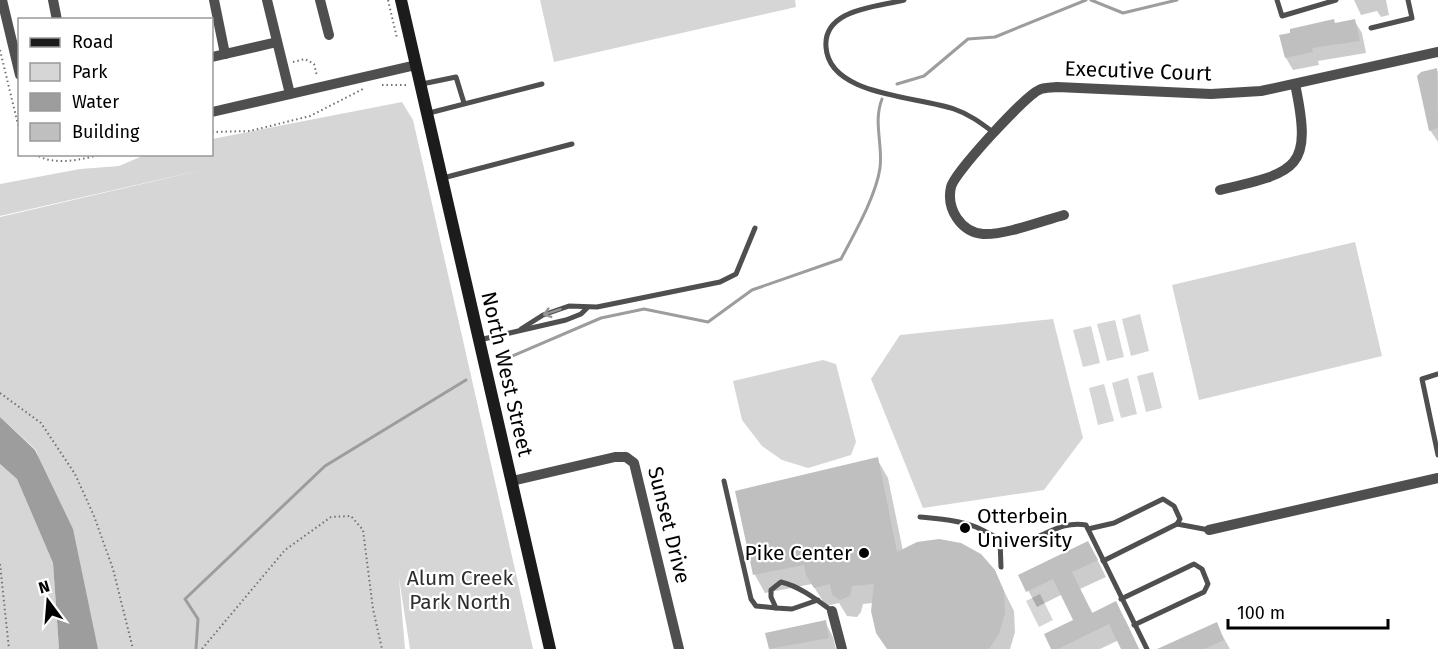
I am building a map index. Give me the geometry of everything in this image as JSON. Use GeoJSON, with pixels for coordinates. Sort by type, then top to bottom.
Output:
{"type":"FeatureCollection","features":[{"type":"Feature","properties":{"kind":"street"},"geometry":{"type":"LineString","coordinates":[[2,0],[18,67]]}},
{"type":"Feature","properties":{"kind":"street"},"geometry":{"type":"LineString","coordinates":[[52,0],[56,18]]}},
{"type":"Feature","properties":{"kind":"street"},"geometry":{"type":"LineString","coordinates":[[214,0],[225,54]]}},
{"type":"Feature","properties":{"kind":"street"},"geometry":{"type":"LineString","coordinates":[[267,0],[290,94]]}},
{"type":"Feature","properties":{"kind":"street"},"geometry":{"type":"LineString","coordinates":[[320,0],[329,34]]}},
{"type":"Feature","properties":{"kind":"street","name":"North West Street"},"geometry":{"type":"LineString","coordinates":[[401,0],[416,65],[412,85],[426,111],[550,649]]}},
{"type":"Feature","properties":{"kind":"street"},"geometry":{"type":"LineString","coordinates":[[213,57],[277,42]]}},
{"type":"Feature","properties":{"kind":"street","name":"Executive Court"},"geometry":{"type":"LineString","coordinates":[[1064,215],[984,234],[970,230],[958,221],[950,204],[951,186],[1027,98],[1041,89],[1057,87],[1211,94],[1261,91],[1438,52]]}},
{"type":"Feature","properties":{"kind":"street"},"geometry":{"type":"LineString","coordinates":[[213,112],[416,65]]}},
{"type":"Feature","properties":{"kind":"street"},"geometry":{"type":"LineString","coordinates":[[1220,190],[1271,178],[1284,172],[1294,161],[1304,141],[1295,84]]}},
{"type":"Feature","properties":{"kind":"street","name":"Sunset Drive"},"geometry":{"type":"LineString","coordinates":[[512,481],[615,457],[626,457],[634,463],[679,649]]}},
{"type":"Feature","properties":{"kind":"street"},"geometry":{"type":"LineString","coordinates":[[1209,530],[1438,478]]}},
{"type":"Feature","properties":{"kind":"street"},"geometry":{"type":"LineString","coordinates":[[832,611],[842,649]]}},
{"type":"Feature","properties":{"kind":"lane"},"geometry":{"type":"LineString","coordinates":[[904,0],[837,18],[826,34],[827,57],[832,68],[852,83],[955,109],[995,133]]}},
{"type":"Feature","properties":{"kind":"lane"},"geometry":{"type":"LineString","coordinates":[[1278,0],[1282,16],[1336,0]]}},
{"type":"Feature","properties":{"kind":"lane"},"geometry":{"type":"LineString","coordinates":[[1371,28],[1413,18],[1408,0]]}},
{"type":"Feature","properties":{"kind":"lane"},"geometry":{"type":"LineString","coordinates":[[412,85],[456,77],[464,103]]}},
{"type":"Feature","properties":{"kind":"lane"},"geometry":{"type":"LineString","coordinates":[[426,111],[542,84]]}},
{"type":"Feature","properties":{"kind":"lane"},"geometry":{"type":"LineString","coordinates":[[442,178],[572,144]]}},
{"type":"Feature","properties":{"kind":"lane"},"geometry":{"type":"LineString","coordinates":[[521,329],[549,313],[569,306],[587,308],[668,294],[726,280],[739,268],[755,228]]}},
{"type":"Feature","properties":{"kind":"lane"},"geometry":{"type":"LineString","coordinates":[[479,340],[566,320],[581,314],[587,308]]}},
{"type":"Feature","properties":{"kind":"lane"},"geometry":{"type":"LineString","coordinates":[[1438,374],[1422,379],[1438,455]]}},
{"type":"Feature","properties":{"kind":"lane"},"geometry":{"type":"LineString","coordinates":[[724,481],[751,599],[756,606],[792,609],[818,600]]}},
{"type":"Feature","properties":{"kind":"lane"},"geometry":{"type":"LineString","coordinates":[[1088,529],[1113,523],[1163,499],[1174,506],[1180,519],[1177,524],[1103,561]]}},
{"type":"Feature","properties":{"kind":"lane"},"geometry":{"type":"LineString","coordinates":[[920,517],[961,522],[1000,540],[1018,542],[1035,538],[1057,526],[1075,523],[1086,525],[1147,649]]}},
{"type":"Feature","properties":{"kind":"lane"},"geometry":{"type":"LineString","coordinates":[[1177,524],[1209,530]]}},
{"type":"Feature","properties":{"kind":"lane"},"geometry":{"type":"LineString","coordinates":[[1000,540],[1001,567]]}},
{"type":"Feature","properties":{"kind":"lane"},"geometry":{"type":"LineString","coordinates":[[1121,599],[1194,564],[1202,569],[1208,584],[1204,592],[1134,625]]}},
{"type":"Feature","properties":{"kind":"lane"},"geometry":{"type":"LineString","coordinates":[[776,608],[771,597],[771,590],[781,582],[818,600],[832,611]]}},
{"type":"Feature","properties":{"kind":"path"},"geometry":{"type":"LineString","coordinates":[[388,0],[400,49]]}},
{"type":"Feature","properties":{"kind":"path"},"geometry":{"type":"LineString","coordinates":[[0,50],[18,125]]}},
{"type":"Feature","properties":{"kind":"path"},"geometry":{"type":"LineString","coordinates":[[293,62],[305,59],[314,64],[317,76]]}},
{"type":"Feature","properties":{"kind":"path"},"geometry":{"type":"LineString","coordinates":[[405,75],[412,85]]}},
{"type":"Feature","properties":{"kind":"path"},"geometry":{"type":"LineString","coordinates":[[378,85],[412,85]]}},
{"type":"Feature","properties":{"kind":"path"},"geometry":{"type":"LineString","coordinates":[[213,132],[250,130],[300,119],[372,86]]}},
{"type":"Feature","properties":{"kind":"path"},"geometry":{"type":"LineString","coordinates":[[42,156],[55,160],[80,160],[95,156]]}},
{"type":"Feature","properties":{"kind":"path"},"geometry":{"type":"LineString","coordinates":[[0,393],[40,423],[75,474],[94,516],[113,569],[132,649]]}},
{"type":"Feature","properties":{"kind":"path"},"geometry":{"type":"LineString","coordinates":[[202,649],[285,550],[331,518],[351,516],[363,530],[373,609],[382,649]]}},
{"type":"Feature","properties":{"kind":"path"},"geometry":{"type":"LineString","coordinates":[[0,564],[9,649]]}},
{"type":"Feature","properties":{"kind":"path"},"geometry":{"type":"LineString","coordinates":[[0,591],[4,588]]}},
{"type":"Feature","properties":{"kind":"green space"},"geometry":{"type":"Polygon","coordinates":[[[540,0],[795,0],[796,7],[554,62],[540,0]]]}},
{"type":"Feature","properties":{"kind":"green space","name":"Alum Creek Park North"},"geometry":{"type":"Polygon","coordinates":[[[402,102],[413,120],[533,649],[410,649],[399,578],[405,649],[98,649],[36,450],[0,417],[0,217],[219,166],[0,216],[0,184],[80,169],[119,166],[143,156],[213,156],[213,139],[402,102]]]}},
{"type":"Feature","properties":{"kind":"green space"},"geometry":{"type":"Polygon","coordinates":[[[1355,242],[1382,356],[1199,400],[1172,285],[1355,242]]]}},
{"type":"Feature","properties":{"kind":"green space"},"geometry":{"type":"Polygon","coordinates":[[[1140,314],[1149,351],[1131,356],[1122,319],[1140,314]]]}},
{"type":"Feature","properties":{"kind":"green space"},"geometry":{"type":"Polygon","coordinates":[[[1053,319],[1083,438],[1044,490],[923,508],[871,379],[900,335],[1053,319]]]}},
{"type":"Feature","properties":{"kind":"green space"},"geometry":{"type":"Polygon","coordinates":[[[1115,320],[1124,357],[1107,361],[1097,324],[1115,320]]]}},
{"type":"Feature","properties":{"kind":"green space"},"geometry":{"type":"Polygon","coordinates":[[[1091,326],[1100,363],[1083,367],[1073,330],[1091,326]]]}},
{"type":"Feature","properties":{"kind":"green space"},"geometry":{"type":"Polygon","coordinates":[[[823,360],[836,364],[856,442],[851,455],[808,468],[782,460],[762,446],[742,420],[733,381],[823,360]]]}},
{"type":"Feature","properties":{"kind":"green space"},"geometry":{"type":"Polygon","coordinates":[[[1153,372],[1162,408],[1146,412],[1137,376],[1153,372]]]}},
{"type":"Feature","properties":{"kind":"green space"},"geometry":{"type":"Polygon","coordinates":[[[1128,378],[1137,414],[1121,418],[1112,383],[1128,378]]]}},
{"type":"Feature","properties":{"kind":"green space"},"geometry":{"type":"Polygon","coordinates":[[[1104,384],[1114,421],[1098,425],[1089,388],[1104,384]]]}},
{"type":"Feature","properties":{"kind":"green space"},"geometry":{"type":"Polygon","coordinates":[[[0,464],[17,479],[53,563],[59,649],[0,649],[0,464]]]}},
{"type":"Feature","properties":{"kind":"green space"},"geometry":{"type":"Polygon","coordinates":[[[1040,594],[1053,620],[1039,627],[1026,601],[1040,594]]]}},
{"type":"Feature","properties":{"kind":"water"},"geometry":{"type":"Polygon","coordinates":[[[0,417],[35,450],[73,529],[98,649],[59,649],[53,563],[17,479],[0,464],[0,417]]]}},
{"type":"Feature","properties":{"kind":"building"},"geometry":{"type":"Polygon","coordinates":[[[1334,19],[1335,23],[1355,19],[1360,41],[1312,48],[1313,52],[1285,58],[1279,35],[1290,33],[1290,29],[1334,19]]]}},
{"type":"Feature","properties":{"kind":"building"},"geometry":{"type":"Polygon","coordinates":[[[1437,68],[1438,128],[1429,131],[1417,76],[1421,72],[1437,68]]]}},
{"type":"Feature","properties":{"kind":"building","name":"Pike Center"},"geometry":{"type":"Polygon","coordinates":[[[878,457],[897,552],[917,542],[939,539],[961,543],[981,554],[995,570],[1004,591],[1005,613],[999,634],[989,649],[887,649],[876,633],[871,611],[874,584],[852,586],[850,596],[840,600],[832,595],[830,584],[814,588],[806,575],[804,565],[753,575],[735,491],[878,457]]]}},
{"type":"Feature","properties":{"kind":"building"},"geometry":{"type":"Polygon","coordinates":[[[1088,541],[1098,560],[1072,572],[1092,613],[1116,601],[1139,649],[1121,649],[1109,624],[1058,649],[1051,649],[1044,634],[1073,620],[1053,579],[1026,592],[1018,575],[1088,541]]]}},
{"type":"Feature","properties":{"kind":"building"},"geometry":{"type":"Polygon","coordinates":[[[826,620],[829,638],[769,649],[765,633],[826,620]]]}},
{"type":"Feature","properties":{"kind":"building"},"geometry":{"type":"Polygon","coordinates":[[[1217,622],[1224,640],[1204,649],[1157,649],[1217,622]]]}},
{"type":"Feature","properties":{"kind":"waterway"},"geometry":{"type":"LineString","coordinates":[[897,84],[924,76],[968,39],[995,37],[1086,0]]}},
{"type":"Feature","properties":{"kind":"waterway"},"geometry":{"type":"LineString","coordinates":[[1091,0],[1123,13],[1177,0]]}},
{"type":"Feature","properties":{"kind":"waterway"},"geometry":{"type":"LineString","coordinates":[[503,360],[601,318],[644,309],[708,322],[752,290],[841,259],[864,215],[878,179],[881,159],[878,116],[882,99]]}},
{"type":"Feature","properties":{"kind":"waterway"},"geometry":{"type":"LineString","coordinates":[[196,649],[198,619],[185,599],[325,466],[466,380]]}},
{"type":"Feature","properties":{"kind":"place","name":"Otterbein University"},"geometry":{"type":"Point","coordinates":[965,528]}},
{"type":"Feature","properties":{"kind":"place","name":"Pike Center"},"geometry":{"type":"Point","coordinates":[864,553]}}]}
